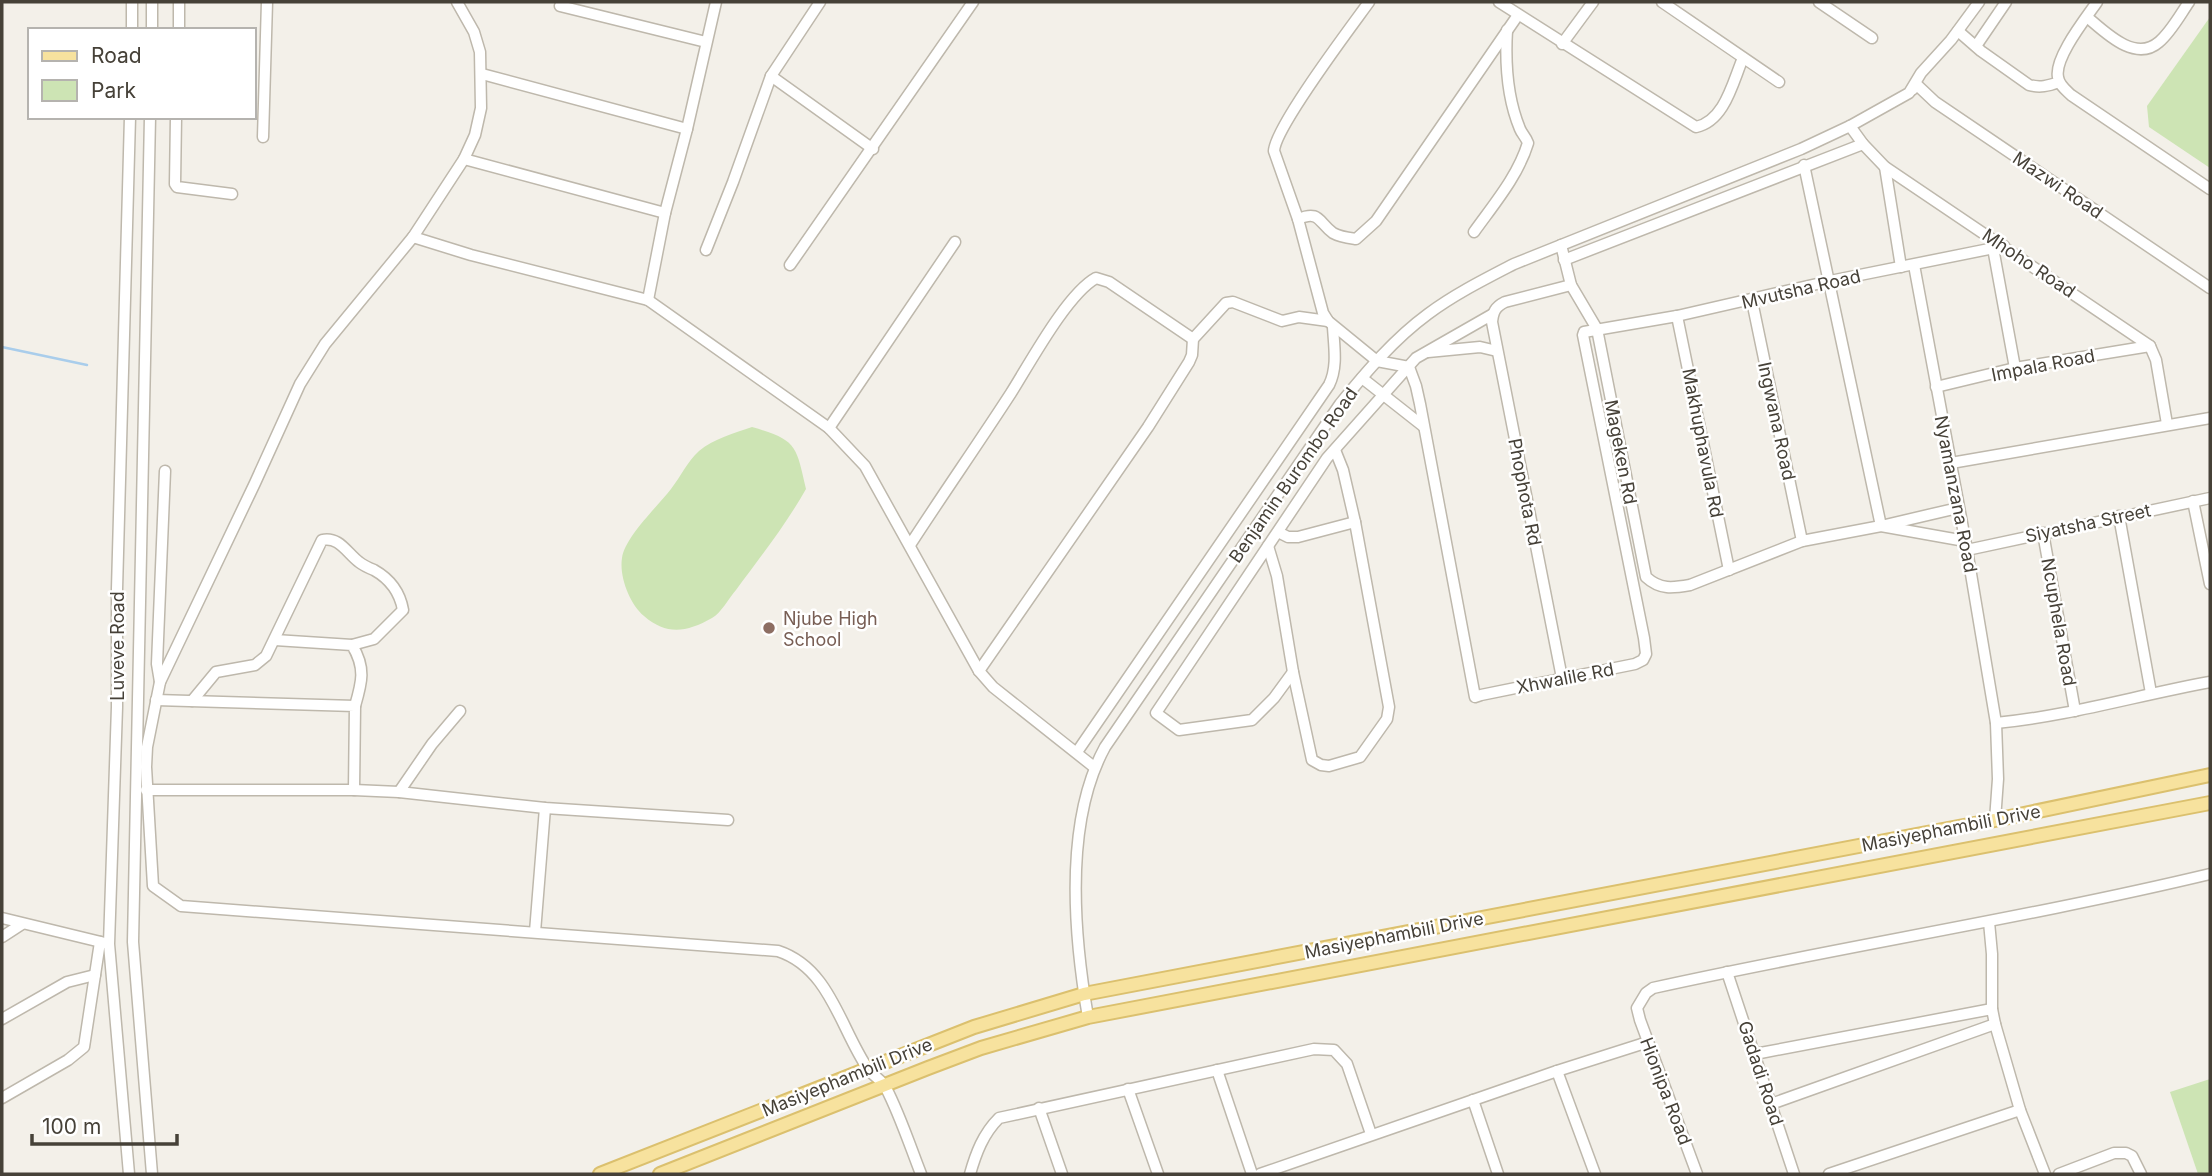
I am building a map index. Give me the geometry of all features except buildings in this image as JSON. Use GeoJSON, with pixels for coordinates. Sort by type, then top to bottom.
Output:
{"type":"FeatureCollection","features":[{"type":"Feature","properties":{"kind":"main road","name":"Masiyephambili Drive"},"geometry":{"type":"LineString","coordinates":[[600,1174],[974,1027],[1084,994],[1995,820],[2210,775]]}},
{"type":"Feature","properties":{"kind":"main road","name":"Masiyephambili Drive"},"geometry":{"type":"LineString","coordinates":[[660,1174],[981,1048],[1088,1017],[2210,803]]}},
{"type":"Feature","properties":{"kind":"street"},"geometry":{"type":"LineString","coordinates":[[132,2],[132,28]]}},
{"type":"Feature","properties":{"kind":"street"},"geometry":{"type":"LineString","coordinates":[[152,2],[152,28]]}},
{"type":"Feature","properties":{"kind":"street"},"geometry":{"type":"LineString","coordinates":[[179,2],[179,28]]}},
{"type":"Feature","properties":{"kind":"street"},"geometry":{"type":"LineString","coordinates":[[263,137],[267,2]]}},
{"type":"Feature","properties":{"kind":"street"},"geometry":{"type":"LineString","coordinates":[[457,2],[478,42],[482,74],[479,123],[464,159],[413,237],[325,344],[300,384],[160,682],[147,747],[146,790],[153,886],[181,906],[778,951],[792,955],[807,967],[825,988],[869,1070],[885,1086],[921,1174]]}},
{"type":"Feature","properties":{"kind":"street"},"geometry":{"type":"LineString","coordinates":[[648,300],[665,213],[716,2]]}},
{"type":"Feature","properties":{"kind":"street"},"geometry":{"type":"LineString","coordinates":[[706,250],[771,76],[820,2]]}},
{"type":"Feature","properties":{"kind":"street"},"geometry":{"type":"LineString","coordinates":[[790,265],[974,2]]}},
{"type":"Feature","properties":{"kind":"street"},"geometry":{"type":"LineString","coordinates":[[1369,2],[1312,82],[1274,145],[1278,165],[1298,219],[1323,313],[1330,324],[1377,361],[1409,367]]}},
{"type":"Feature","properties":{"kind":"street"},"geometry":{"type":"LineString","coordinates":[[1499,2],[1696,127],[1710,120],[1722,107],[1743,58]]}},
{"type":"Feature","properties":{"kind":"street"},"geometry":{"type":"LineString","coordinates":[[1562,44],[1594,2]]}},
{"type":"Feature","properties":{"kind":"street"},"geometry":{"type":"LineString","coordinates":[[1662,2],[1779,82]]}},
{"type":"Feature","properties":{"kind":"street"},"geometry":{"type":"LineString","coordinates":[[1819,2],[1872,38]]}},
{"type":"Feature","properties":{"kind":"street","name":"Benjamin Burombo Road"},"geometry":{"type":"LineString","coordinates":[[1088,1017],[1077,937],[1076,874],[1080,826],[1094,767],[1332,415],[1362,378],[1427,314],[1514,264],[1801,149],[1850,126],[1909,93],[1921,73],[1979,2]]}},
{"type":"Feature","properties":{"kind":"street"},"geometry":{"type":"LineString","coordinates":[[1976,46],[2006,2]]}},
{"type":"Feature","properties":{"kind":"street"},"geometry":{"type":"LineString","coordinates":[[2097,2],[2059,61],[2059,82],[2071,95],[2210,189]]}},
{"type":"Feature","properties":{"kind":"street"},"geometry":{"type":"LineString","coordinates":[[2087,17],[2108,35],[2133,49],[2143,49],[2152,47],[2161,40],[2189,2]]}},
{"type":"Feature","properties":{"kind":"street"},"geometry":{"type":"LineString","coordinates":[[560,6],[706,42]]}},
{"type":"Feature","properties":{"kind":"street"},"geometry":{"type":"LineString","coordinates":[[1298,219],[1312,215],[1334,233],[1346,238],[1356,239],[1367,232],[1518,15]]}},
{"type":"Feature","properties":{"kind":"street"},"geometry":{"type":"LineString","coordinates":[[1474,232],[1509,184],[1528,143],[1520,130],[1510,91],[1506,63],[1507,30]]}},
{"type":"Feature","properties":{"kind":"street"},"geometry":{"type":"LineString","coordinates":[[1958,31],[2029,85],[2048,86],[2059,82]]}},
{"type":"Feature","properties":{"kind":"street"},"geometry":{"type":"LineString","coordinates":[[482,74],[687,129]]}},
{"type":"Feature","properties":{"kind":"street"},"geometry":{"type":"LineString","coordinates":[[771,76],[873,149]]}},
{"type":"Feature","properties":{"kind":"street","name":"Mazwi Road"},"geometry":{"type":"LineString","coordinates":[[1909,93],[1917,85],[1935,102],[2210,288]]}},
{"type":"Feature","properties":{"kind":"street","name":"Luveve Road"},"geometry":{"type":"LineString","coordinates":[[129,1174],[104,943],[117,707],[117,589],[130,119]]}},
{"type":"Feature","properties":{"kind":"street","name":"Luveve Road"},"geometry":{"type":"LineString","coordinates":[[150,119],[133,942],[152,1174]]}},
{"type":"Feature","properties":{"kind":"street"},"geometry":{"type":"LineString","coordinates":[[176,119],[177,187],[232,194]]}},
{"type":"Feature","properties":{"kind":"street","name":"Mhoho Road"},"geometry":{"type":"LineString","coordinates":[[1850,126],[1885,167],[2150,346]]}},
{"type":"Feature","properties":{"kind":"street"},"geometry":{"type":"LineString","coordinates":[[1564,260],[1863,144]]}},
{"type":"Feature","properties":{"kind":"street"},"geometry":{"type":"LineString","coordinates":[[464,159],[665,213]]}},
{"type":"Feature","properties":{"kind":"street"},"geometry":{"type":"LineString","coordinates":[[1804,165],[1881,526]]}},
{"type":"Feature","properties":{"kind":"street"},"geometry":{"type":"LineString","coordinates":[[1885,167],[1901,267]]}},
{"type":"Feature","properties":{"kind":"street"},"geometry":{"type":"LineString","coordinates":[[413,237],[471,255],[648,300],[830,428],[865,466],[979,671],[993,687],[1094,767]]}},
{"type":"Feature","properties":{"kind":"street"},"geometry":{"type":"LineString","coordinates":[[830,428],[955,242]]}},
{"type":"Feature","properties":{"kind":"street","name":"Mageken Rd"},"geometry":{"type":"LineString","coordinates":[[1561,245],[1571,285],[1597,329],[1646,577],[1653,583],[1670,589],[1690,585],[1729,570]]}},
{"type":"Feature","properties":{"kind":"street","name":"Mvutsha Road"},"geometry":{"type":"LineString","coordinates":[[1597,329],[1752,301],[1830,281],[2004,247]]}},
{"type":"Feature","properties":{"kind":"street"},"geometry":{"type":"LineString","coordinates":[[1993,248],[2015,368]]}},
{"type":"Feature","properties":{"kind":"street","name":"Nyamanzana Road"},"geometry":{"type":"LineString","coordinates":[[1914,265],[1996,723],[1998,779],[1995,820]]}},
{"type":"Feature","properties":{"kind":"street"},"geometry":{"type":"LineString","coordinates":[[910,545],[1070,302],[1087,283],[1096,278],[1109,282],[1193,339]]}},
{"type":"Feature","properties":{"kind":"street"},"geometry":{"type":"LineString","coordinates":[[1293,672],[1274,698],[1252,720],[1179,730],[1156,713],[1320,467],[1409,367],[1423,353],[1517,298],[1571,285]]}},
{"type":"Feature","properties":{"kind":"street","name":"Ingwana Road"},"geometry":{"type":"LineString","coordinates":[[1752,301],[1802,541]]}},
{"type":"Feature","properties":{"kind":"street"},"geometry":{"type":"LineString","coordinates":[[979,671],[1148,427],[1189,362],[1193,339],[1226,303],[1234,302],[1282,321],[1299,317],[1330,324]]}},
{"type":"Feature","properties":{"kind":"street","name":"Phophota Rd"},"geometry":{"type":"LineString","coordinates":[[1495,310],[1497,351],[1562,678]]}},
{"type":"Feature","properties":{"kind":"street","name":"Makhuphavula Rd"},"geometry":{"type":"LineString","coordinates":[[1677,316],[1729,570]]}},
{"type":"Feature","properties":{"kind":"street"},"geometry":{"type":"LineString","coordinates":[[1077,752],[1329,385],[1335,365],[1330,324]]}},
{"type":"Feature","properties":{"kind":"street","name":"Xhwalile Rd"},"geometry":{"type":"LineString","coordinates":[[1409,367],[1416,386],[1475,697],[1635,664],[1643,660],[1646,654],[1583,335],[1588,330],[1597,329]]}},
{"type":"Feature","properties":{"kind":"street"},"geometry":{"type":"LineString","coordinates":[[1423,353],[1480,346],[1497,351]]}},
{"type":"Feature","properties":{"kind":"street"},"geometry":{"type":"LineString","coordinates":[[2150,346],[2156,360],[2167,424]]}},
{"type":"Feature","properties":{"kind":"street","name":"Impala Road"},"geometry":{"type":"LineString","coordinates":[[1936,387],[2015,368],[2150,346]]}},
{"type":"Feature","properties":{"kind":"street"},"geometry":{"type":"LineString","coordinates":[[1362,378],[1423,426]]}},
{"type":"Feature","properties":{"kind":"street"},"geometry":{"type":"LineString","coordinates":[[1951,463],[2210,418]]}},
{"type":"Feature","properties":{"kind":"street"},"geometry":{"type":"LineString","coordinates":[[1268,546],[1277,576],[1293,672],[1312,760],[1329,766],[1360,757],[1387,719],[1389,712],[1355,522],[1343,470],[1335,450]]}},
{"type":"Feature","properties":{"kind":"street"},"geometry":{"type":"LineString","coordinates":[[160,682],[157,664],[165,471]]}},
{"type":"Feature","properties":{"kind":"street","name":"Siyatsha Street"},"geometry":{"type":"LineString","coordinates":[[1966,545],[2043,533],[2210,498]]}},
{"type":"Feature","properties":{"kind":"street"},"geometry":{"type":"LineString","coordinates":[[2193,501],[2210,584]]}},
{"type":"Feature","properties":{"kind":"street"},"geometry":{"type":"LineString","coordinates":[[1729,570],[1802,541],[1958,508]]}},
{"type":"Feature","properties":{"kind":"street"},"geometry":{"type":"LineString","coordinates":[[2119,516],[2151,693]]}},
{"type":"Feature","properties":{"kind":"street"},"geometry":{"type":"LineString","coordinates":[[1278,533],[1298,537],[1355,522]]}},
{"type":"Feature","properties":{"kind":"street"},"geometry":{"type":"LineString","coordinates":[[1881,526],[1966,545]]}},
{"type":"Feature","properties":{"kind":"street","name":"Ncuphela Road"},"geometry":{"type":"LineString","coordinates":[[2043,533],[2075,712]]}},
{"type":"Feature","properties":{"kind":"street"},"geometry":{"type":"LineString","coordinates":[[192,701],[216,672],[260,662],[266,656],[322,540],[338,542],[359,563],[387,579],[399,594],[403,610],[374,639],[352,645],[275,640]]}},
{"type":"Feature","properties":{"kind":"street"},"geometry":{"type":"LineString","coordinates":[[352,645],[361,659],[355,706],[354,790]]}},
{"type":"Feature","properties":{"kind":"street"},"geometry":{"type":"LineString","coordinates":[[1996,723],[2075,712],[2210,682]]}},
{"type":"Feature","properties":{"kind":"street"},"geometry":{"type":"LineString","coordinates":[[156,700],[355,706]]}},
{"type":"Feature","properties":{"kind":"street"},"geometry":{"type":"LineString","coordinates":[[400,792],[432,744],[460,710]]}},
{"type":"Feature","properties":{"kind":"street"},"geometry":{"type":"LineString","coordinates":[[146,790],[400,792],[545,808],[728,820]]}},
{"type":"Feature","properties":{"kind":"street"},"geometry":{"type":"LineString","coordinates":[[535,932],[545,808]]}},
{"type":"Feature","properties":{"kind":"street"},"geometry":{"type":"LineString","coordinates":[[1727,972],[2125,895],[2210,874]]}},
{"type":"Feature","properties":{"kind":"street"},"geometry":{"type":"LineString","coordinates":[[2,918],[104,943],[95,975],[84,1047],[77,1054],[2,1098]]}},
{"type":"Feature","properties":{"kind":"street"},"geometry":{"type":"LineString","coordinates":[[1989,922],[1992,1009],[1995,1024],[2020,1110],[2045,1174]]}},
{"type":"Feature","properties":{"kind":"street"},"geometry":{"type":"LineString","coordinates":[[2,937],[22,924]]}},
{"type":"Feature","properties":{"kind":"street","name":"Hionipa Road"},"geometry":{"type":"LineString","coordinates":[[1697,1174],[1637,1008],[1646,993],[1653,988],[1727,972]]}},
{"type":"Feature","properties":{"kind":"street","name":"Gadadi Road"},"geometry":{"type":"LineString","coordinates":[[1727,972],[1794,1174]]}},
{"type":"Feature","properties":{"kind":"street"},"geometry":{"type":"LineString","coordinates":[[2,1020],[67,982],[95,975]]}},
{"type":"Feature","properties":{"kind":"street"},"geometry":{"type":"LineString","coordinates":[[1755,1054],[1992,1009]]}},
{"type":"Feature","properties":{"kind":"street"},"geometry":{"type":"LineString","coordinates":[[1771,1104],[1995,1024]]}},
{"type":"Feature","properties":{"kind":"street"},"geometry":{"type":"LineString","coordinates":[[1260,1174],[1648,1042]]}},
{"type":"Feature","properties":{"kind":"street"},"geometry":{"type":"LineString","coordinates":[[970,1174],[978,1149],[999,1118],[1314,1049],[1334,1049],[1347,1064],[1371,1135]]}},
{"type":"Feature","properties":{"kind":"street"},"geometry":{"type":"LineString","coordinates":[[1217,1070],[1252,1174]]}},
{"type":"Feature","properties":{"kind":"street"},"geometry":{"type":"LineString","coordinates":[[1557,1071],[1595,1174]]}},
{"type":"Feature","properties":{"kind":"street"},"geometry":{"type":"LineString","coordinates":[[1128,1089],[1158,1174]]}},
{"type":"Feature","properties":{"kind":"street"},"geometry":{"type":"LineString","coordinates":[[1473,1100],[1498,1174]]}},
{"type":"Feature","properties":{"kind":"street"},"geometry":{"type":"LineString","coordinates":[[1039,1108],[1062,1174]]}},
{"type":"Feature","properties":{"kind":"street"},"geometry":{"type":"LineString","coordinates":[[1829,1174],[2020,1110]]}},
{"type":"Feature","properties":{"kind":"street"},"geometry":{"type":"LineString","coordinates":[[2059,1174],[2120,1153],[2132,1156],[2141,1174]]}},
{"type":"Feature","properties":{"kind":"green space"},"geometry":{"type":"Polygon","coordinates":[[[2210,17],[2210,168],[2149,127],[2147,106],[2210,17]]]}},
{"type":"Feature","properties":{"kind":"green space"},"geometry":{"type":"Polygon","coordinates":[[[752,427],[778,436],[792,446],[800,463],[806,489],[790,516],[719,613],[686,629],[661,627],[644,616],[630,597],[622,573],[624,550],[635,532],[699,451],[717,440],[752,427]]]}},
{"type":"Feature","properties":{"kind":"green space"},"geometry":{"type":"Polygon","coordinates":[[[2210,1079],[2210,1174],[2198,1174],[2170,1092],[2210,1079]]]}},
{"type":"Feature","properties":{"kind":"waterway"},"geometry":{"type":"LineString","coordinates":[[2,347],[87,365]]}},
{"type":"Feature","properties":{"kind":"place","name":"Njube High School"},"geometry":{"type":"Point","coordinates":[769,628]}}]}
